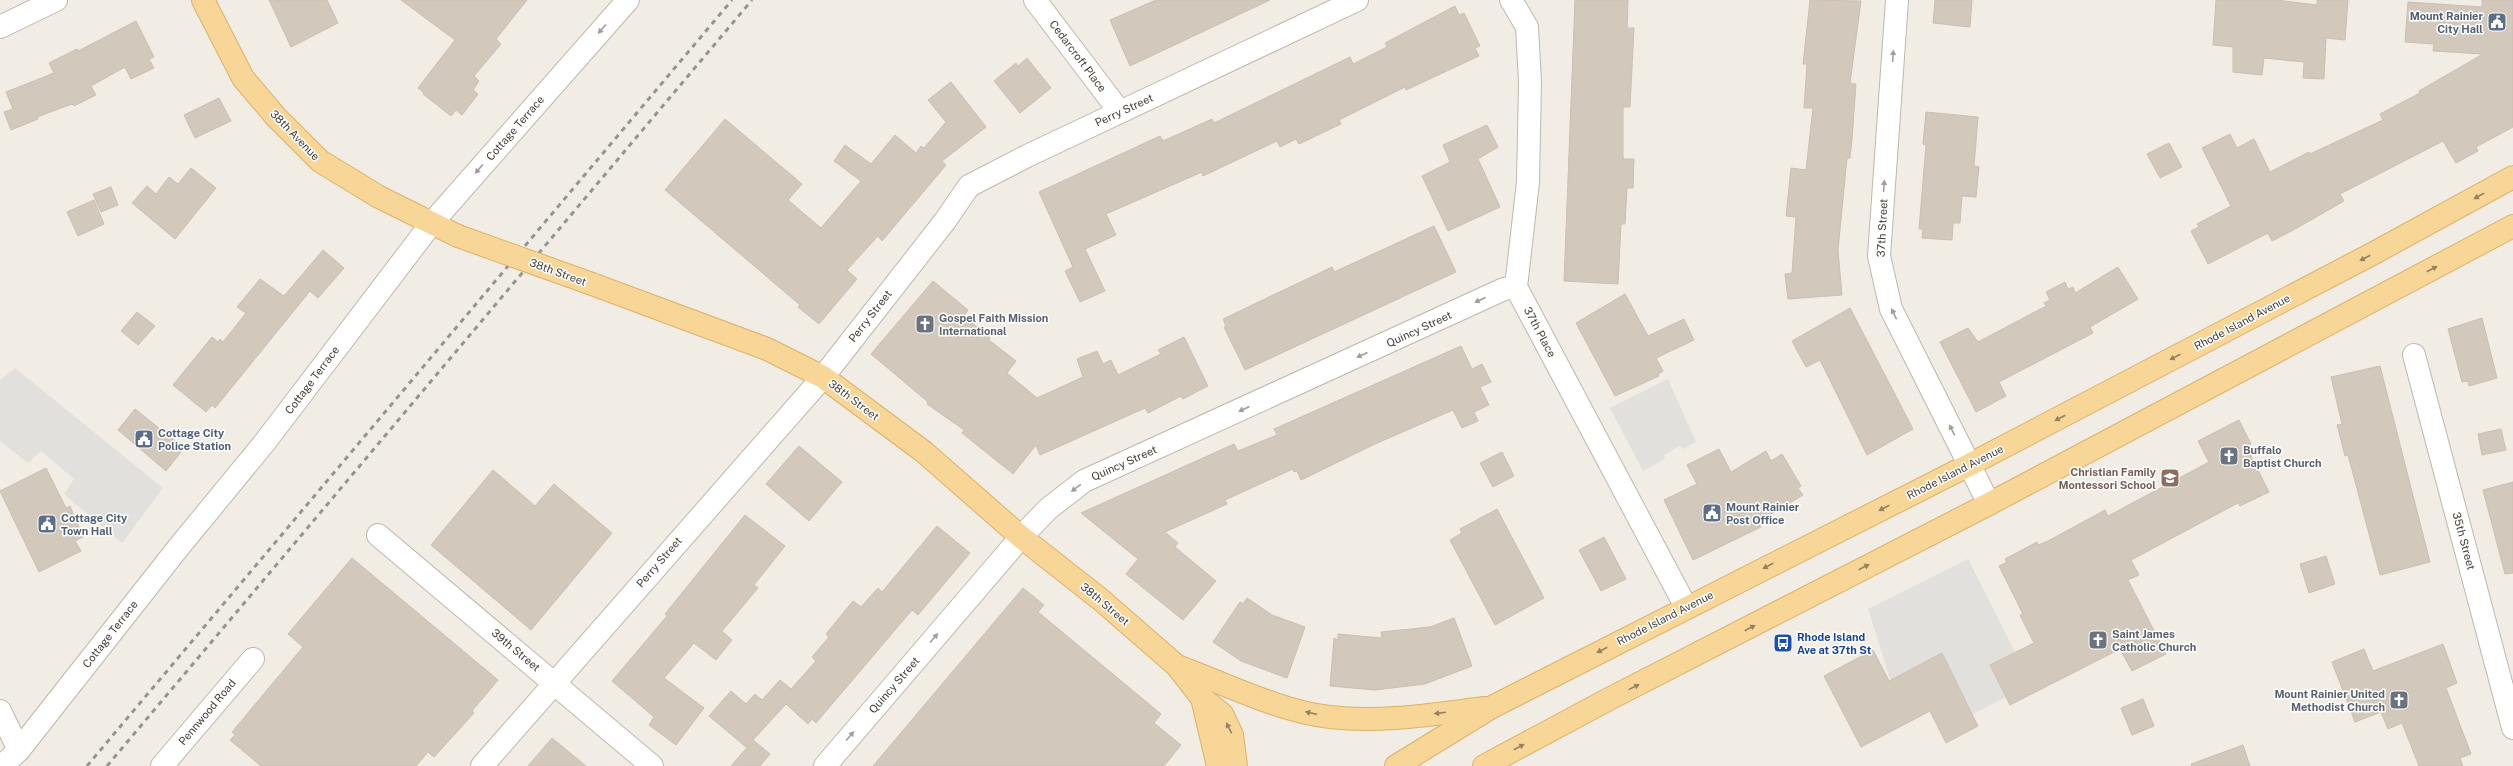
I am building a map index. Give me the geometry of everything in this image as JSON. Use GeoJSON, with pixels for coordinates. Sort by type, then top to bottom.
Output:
{"type":"FeatureCollection","features":[{"type":"Feature","properties":{"kind":"main road","name":"38th Avenue"},"geometry":{"type":"LineString","coordinates":[[203,0],[244,78],[276,117],[320,161],[378,197],[431,224]]}},
{"type":"Feature","properties":{"kind":"main road","name":"Rhode Island Avenue"},"geometry":{"type":"LineString","coordinates":[[1396,766],[1492,707],[1686,607],[1969,465],[2374,253],[2513,177]]}},
{"type":"Feature","properties":{"kind":"main road","name":"38th Street"},"geometry":{"type":"LineString","coordinates":[[431,224],[458,236],[767,349],[823,377],[924,452],[1021,537],[1100,599],[1177,666],[1202,698],[1222,714],[1232,735],[1236,766]]}},
{"type":"Feature","properties":{"kind":"main road"},"geometry":{"type":"LineString","coordinates":[[1484,766],[1610,699],[1989,504],[2513,226]]}},
{"type":"Feature","properties":{"kind":"main road"},"geometry":{"type":"LineString","coordinates":[[1177,666],[1284,707],[1329,717],[1397,718],[1492,707]]}},
{"type":"Feature","properties":{"kind":"main road","name":"38th Street"},"geometry":{"type":"LineString","coordinates":[[1202,698],[1218,766]]}},
{"type":"Feature","properties":{"kind":"street"},"geometry":{"type":"LineString","coordinates":[[0,27],[56,0]]}},
{"type":"Feature","properties":{"kind":"street","name":"Cottage Terrace"},"geometry":{"type":"LineString","coordinates":[[2,766],[19,750],[174,554],[265,442],[431,224],[628,0]]}},
{"type":"Feature","properties":{"kind":"street","name":"Cedarcroft Place"},"geometry":{"type":"LineString","coordinates":[[1035,0],[1120,112]]}},
{"type":"Feature","properties":{"kind":"street","name":"Perry Street"},"geometry":{"type":"LineString","coordinates":[[482,766],[554,682],[823,377],[945,221],[969,186],[1120,112],[1357,0]]}},
{"type":"Feature","properties":{"kind":"street"},"geometry":{"type":"LineString","coordinates":[[1511,0],[1527,27]]}},
{"type":"Feature","properties":{"kind":"street"},"geometry":{"type":"LineString","coordinates":[[1516,287],[1528,182],[1530,82],[1527,27],[1532,0]]}},
{"type":"Feature","properties":{"kind":"street","name":"37th Street"},"geometry":{"type":"LineString","coordinates":[[1897,0],[1880,263],[1891,309],[1989,504]]}},
{"type":"Feature","properties":{"kind":"street","name":"Quincy Street"},"geometry":{"type":"LineString","coordinates":[[825,766],[1021,537],[1048,509],[1084,481],[1504,289],[1516,287]]}},
{"type":"Feature","properties":{"kind":"street","name":"37th Place"},"geometry":{"type":"LineString","coordinates":[[1516,287],[1686,607]]}},
{"type":"Feature","properties":{"kind":"street","name":"35th Street"},"geometry":{"type":"LineString","coordinates":[[2414,355],[2513,728]]}},
{"type":"Feature","properties":{"kind":"street","name":"39th Street"},"geometry":{"type":"LineString","coordinates":[[378,535],[652,766]]}},
{"type":"Feature","properties":{"kind":"street","name":"Pennwood Road"},"geometry":{"type":"LineString","coordinates":[[162,766],[253,659]]}},
{"type":"Feature","properties":{"kind":"street"},"geometry":{"type":"LineString","coordinates":[[0,711],[19,750]]}},
{"type":"Feature","properties":{"kind":"shaded area"},"geometry":{"type":"Polygon","coordinates":[[[15,368],[163,488],[122,543],[64,494],[74,479],[41,451],[28,463],[0,441],[0,380],[15,368]]]}},
{"type":"Feature","properties":{"kind":"shaded area"},"geometry":{"type":"Polygon","coordinates":[[[1668,379],[1696,442],[1683,449],[1680,446],[1664,455],[1665,459],[1643,471],[1610,408],[1668,379]]]}},
{"type":"Feature","properties":{"kind":"shaded area"},"geometry":{"type":"Polygon","coordinates":[[[1968,559],[2015,652],[1990,666],[2006,697],[1973,714],[1942,654],[1891,682],[1868,609],[1968,559]]]}},
{"type":"Feature","properties":{"kind":"building"},"geometry":{"type":"Polygon","coordinates":[[[269,0],[327,0],[338,23],[291,47],[269,0]]]}},
{"type":"Feature","properties":{"kind":"building"},"geometry":{"type":"Polygon","coordinates":[[[401,0],[527,0],[496,39],[501,44],[474,76],[479,81],[473,90],[478,94],[462,115],[456,110],[451,116],[423,94],[424,93],[418,88],[455,40],[401,0]]]}},
{"type":"Feature","properties":{"kind":"building"},"geometry":{"type":"Polygon","coordinates":[[[1156,0],[1270,0],[1130,66],[1110,20],[1156,0]]]}},
{"type":"Feature","properties":{"kind":"building"},"geometry":{"type":"Polygon","coordinates":[[[1575,0],[1628,0],[1627,28],[1634,28],[1630,107],[1623,107],[1623,159],[1634,159],[1633,188],[1627,188],[1625,224],[1621,224],[1618,284],[1564,281],[1575,0]]]}},
{"type":"Feature","properties":{"kind":"building"},"geometry":{"type":"Polygon","coordinates":[[[1810,0],[1861,1],[1850,83],[1856,84],[1852,139],[1850,158],[1847,158],[1838,250],[1842,295],[1788,299],[1785,274],[1792,273],[1796,217],[1786,216],[1791,168],[1806,170],[1813,108],[1804,108],[1807,64],[1803,64],[1810,0]]]}},
{"type":"Feature","properties":{"kind":"building"},"geometry":{"type":"Polygon","coordinates":[[[1935,0],[1972,0],[1970,27],[1933,23],[1935,0]]]}},
{"type":"Feature","properties":{"kind":"building"},"geometry":{"type":"Polygon","coordinates":[[[2216,0],[2276,0],[2317,5],[2317,0],[2348,0],[2345,40],[2326,38],[2324,79],[2303,78],[2304,62],[2264,58],[2262,75],[2233,72],[2233,47],[2213,45],[2216,0]]]}},
{"type":"Feature","properties":{"kind":"building"},"geometry":{"type":"Polygon","coordinates":[[[2482,0],[2513,0],[2513,127],[2476,147],[2478,151],[2456,163],[2443,141],[2340,194],[2344,201],[2297,228],[2272,241],[2268,233],[2208,264],[2191,231],[2199,227],[2197,224],[2231,206],[2202,148],[2230,134],[2237,148],[2254,139],[2270,172],[2309,152],[2310,154],[2383,120],[2380,114],[2420,93],[2419,91],[2483,54],[2433,51],[2434,44],[2405,42],[2408,2],[2482,7],[2482,0]]]}},
{"type":"Feature","properties":{"kind":"building"},"geometry":{"type":"Polygon","coordinates":[[[1455,6],[1459,15],[1464,13],[1480,46],[1475,48],[1479,56],[1406,90],[1405,87],[1339,120],[1341,124],[1299,144],[1296,139],[1280,147],[1277,141],[1203,176],[1202,172],[1106,214],[1116,235],[1085,249],[1105,291],[1080,302],[1065,271],[1073,267],[1039,192],[1160,136],[1163,141],[1212,119],[1214,123],[1350,57],[1353,64],[1387,47],[1385,43],[1455,6]]]}},
{"type":"Feature","properties":{"kind":"building"},"geometry":{"type":"Polygon","coordinates":[[[136,21],[154,57],[149,59],[154,68],[131,79],[125,67],[91,86],[96,95],[74,106],[72,104],[37,117],[38,119],[11,130],[4,112],[13,109],[6,92],[54,73],[49,63],[77,49],[78,51],[136,21]]]}},
{"type":"Feature","properties":{"kind":"building"},"geometry":{"type":"Polygon","coordinates":[[[1027,58],[1051,88],[1020,113],[994,81],[1016,63],[1018,66],[1027,58]]]}},
{"type":"Feature","properties":{"kind":"building"},"geometry":{"type":"Polygon","coordinates":[[[951,82],[986,127],[942,161],[946,165],[882,241],[878,236],[847,270],[857,279],[819,324],[798,307],[800,305],[665,190],[725,119],[802,184],[788,200],[821,228],[861,181],[834,161],[845,145],[871,164],[895,135],[916,153],[921,146],[924,148],[946,122],[928,100],[951,82]]]}},
{"type":"Feature","properties":{"kind":"building"},"geometry":{"type":"Polygon","coordinates":[[[219,98],[231,121],[195,138],[184,115],[219,98]]]}},
{"type":"Feature","properties":{"kind":"building"},"geometry":{"type":"Polygon","coordinates":[[[1926,112],[1978,117],[1974,166],[1979,167],[1976,197],[1962,196],[1960,223],[1953,223],[1952,240],[1922,238],[1923,229],[1919,229],[1926,145],[1923,144],[1926,112]]]}},
{"type":"Feature","properties":{"kind":"building"},"geometry":{"type":"Polygon","coordinates":[[[1487,125],[1498,147],[1478,159],[1500,207],[1448,231],[1422,176],[1450,162],[1443,145],[1487,125]]]}},
{"type":"Feature","properties":{"kind":"building"},"geometry":{"type":"Polygon","coordinates":[[[2169,143],[2182,167],[2160,178],[2147,154],[2169,143]]]}},
{"type":"Feature","properties":{"kind":"building"},"geometry":{"type":"Polygon","coordinates":[[[191,168],[216,188],[175,239],[132,203],[147,186],[156,194],[169,177],[178,184],[191,168]]]}},
{"type":"Feature","properties":{"kind":"building"},"geometry":{"type":"Polygon","coordinates":[[[111,187],[118,205],[101,212],[93,194],[111,187]]]}},
{"type":"Feature","properties":{"kind":"building"},"geometry":{"type":"Polygon","coordinates":[[[94,200],[104,224],[78,236],[67,212],[94,200]]]}},
{"type":"Feature","properties":{"kind":"building"},"geometry":{"type":"Polygon","coordinates":[[[1434,226],[1456,272],[1245,370],[1224,327],[1226,326],[1223,319],[1332,267],[1334,272],[1434,226]]]}},
{"type":"Feature","properties":{"kind":"building"},"geometry":{"type":"Polygon","coordinates":[[[323,250],[344,268],[318,298],[310,291],[215,408],[212,405],[206,412],[173,385],[212,337],[218,342],[220,339],[223,342],[246,313],[237,307],[260,279],[284,296],[323,250]]]}},
{"type":"Feature","properties":{"kind":"building"},"geometry":{"type":"Polygon","coordinates":[[[2118,267],[2138,299],[2090,327],[2093,333],[1999,382],[2006,396],[1976,412],[1940,342],[1968,328],[1978,342],[2046,306],[2044,303],[2050,300],[2046,292],[2065,282],[2068,289],[2073,287],[2075,293],[2118,267]]]}},
{"type":"Feature","properties":{"kind":"building"},"geometry":{"type":"Polygon","coordinates":[[[933,281],[968,310],[964,316],[990,338],[989,340],[1016,361],[1007,373],[1037,398],[1083,377],[1077,359],[1097,351],[1103,364],[1111,360],[1118,375],[1161,354],[1158,350],[1184,337],[1208,386],[1183,399],[1181,396],[1148,413],[1145,408],[1040,455],[1036,445],[1013,474],[962,433],[964,430],[927,404],[928,402],[871,354],[933,281]]]}},
{"type":"Feature","properties":{"kind":"building"},"geometry":{"type":"Polygon","coordinates":[[[1625,294],[1648,336],[1684,319],[1694,340],[1656,358],[1663,371],[1658,374],[1659,376],[1615,396],[1576,323],[1625,294]]]}},
{"type":"Feature","properties":{"kind":"building"},"geometry":{"type":"Polygon","coordinates":[[[1850,308],[1913,429],[1867,455],[1820,360],[1806,367],[1792,341],[1850,308]]]}},
{"type":"Feature","properties":{"kind":"building"},"geometry":{"type":"Polygon","coordinates":[[[137,312],[155,326],[138,345],[121,331],[137,312]]]}},
{"type":"Feature","properties":{"kind":"building"},"geometry":{"type":"Polygon","coordinates":[[[2482,318],[2497,378],[2469,386],[2468,381],[2462,382],[2448,329],[2482,318]]]}},
{"type":"Feature","properties":{"kind":"building"},"geometry":{"type":"Polygon","coordinates":[[[1461,346],[1472,369],[1482,364],[1491,382],[1480,387],[1489,405],[1474,412],[1478,421],[1462,428],[1453,410],[1375,444],[1301,480],[1297,471],[1294,472],[1293,469],[1225,500],[1227,504],[1165,532],[1178,543],[1175,547],[1216,581],[1183,620],[1126,574],[1138,559],[1081,513],[1234,444],[1238,451],[1277,435],[1274,429],[1461,346]]]}},
{"type":"Feature","properties":{"kind":"building"},"geometry":{"type":"Polygon","coordinates":[[[2380,366],[2430,562],[2380,575],[2348,455],[2345,456],[2337,425],[2342,424],[2331,377],[2380,366]]]}},
{"type":"Feature","properties":{"kind":"building"},"geometry":{"type":"Polygon","coordinates":[[[135,409],[184,448],[166,471],[118,430],[135,409]]]}},
{"type":"Feature","properties":{"kind":"building"},"geometry":{"type":"Polygon","coordinates":[[[2239,420],[2251,444],[2246,446],[2269,492],[2240,506],[2238,503],[2131,560],[2139,575],[2128,580],[2166,654],[2132,671],[2120,649],[2010,705],[1990,665],[2034,643],[2020,615],[2023,614],[1999,566],[2007,562],[2005,559],[2037,542],[2038,545],[2048,541],[2105,510],[2108,516],[2209,462],[2198,441],[2239,420]]]}},
{"type":"Feature","properties":{"kind":"building"},"geometry":{"type":"Polygon","coordinates":[[[2501,429],[2506,450],[2482,455],[2478,434],[2501,429]]]}},
{"type":"Feature","properties":{"kind":"building"},"geometry":{"type":"Polygon","coordinates":[[[799,446],[842,482],[809,521],[766,484],[799,446]]]}},
{"type":"Feature","properties":{"kind":"building","name":"Mount Rainier Post Office"},"geometry":{"type":"Polygon","coordinates":[[[1719,449],[1731,472],[1766,451],[1771,461],[1782,454],[1801,486],[1798,488],[1803,495],[1758,522],[1761,527],[1693,560],[1664,500],[1697,484],[1687,465],[1719,449]]]}},
{"type":"Feature","properties":{"kind":"building"},"geometry":{"type":"Polygon","coordinates":[[[1502,452],[1514,476],[1493,487],[1480,463],[1502,452]]]}},
{"type":"Feature","properties":{"kind":"building","name":"Cottage City Town Hall"},"geometry":{"type":"Polygon","coordinates":[[[46,468],[66,508],[70,506],[83,537],[75,541],[81,551],[39,572],[0,491],[46,468]]]}},
{"type":"Feature","properties":{"kind":"building"},"geometry":{"type":"Polygon","coordinates":[[[493,470],[535,506],[554,484],[612,533],[531,630],[431,545],[493,470]]]}},
{"type":"Feature","properties":{"kind":"building"},"geometry":{"type":"Polygon","coordinates":[[[2513,482],[2513,573],[2505,574],[2483,490],[2513,482]]]}},
{"type":"Feature","properties":{"kind":"building"},"geometry":{"type":"Polygon","coordinates":[[[1497,509],[1544,598],[1495,625],[1450,540],[1462,533],[1460,529],[1497,509]]]}},
{"type":"Feature","properties":{"kind":"building"},"geometry":{"type":"Polygon","coordinates":[[[745,515],[785,546],[754,585],[758,588],[722,631],[732,640],[716,660],[694,643],[664,678],[704,708],[676,745],[649,725],[654,717],[612,681],[667,616],[665,614],[745,515]]]}},
{"type":"Feature","properties":{"kind":"building"},"geometry":{"type":"Polygon","coordinates":[[[937,526],[970,553],[918,615],[912,610],[816,723],[812,719],[808,724],[786,704],[753,740],[770,754],[760,766],[731,766],[751,743],[746,747],[709,716],[731,691],[746,704],[755,694],[762,700],[780,680],[791,689],[816,661],[812,657],[829,637],[826,634],[853,601],[861,607],[878,588],[882,592],[937,526]]]}},
{"type":"Feature","properties":{"kind":"building"},"geometry":{"type":"Polygon","coordinates":[[[1604,537],[1626,579],[1601,591],[1579,550],[1604,537]]]}},
{"type":"Feature","properties":{"kind":"building"},"geometry":{"type":"Polygon","coordinates":[[[2326,556],[2335,584],[2309,593],[2300,564],[2326,556]]]}},
{"type":"Feature","properties":{"kind":"building"},"geometry":{"type":"Polygon","coordinates":[[[352,558],[498,680],[472,711],[474,713],[434,757],[428,752],[416,766],[261,766],[230,740],[235,735],[232,732],[303,647],[288,634],[352,558]]]}},
{"type":"Feature","properties":{"kind":"building"},"geometry":{"type":"Polygon","coordinates":[[[1023,588],[1044,605],[1038,612],[1161,714],[1154,723],[1181,745],[1164,766],[873,766],[1023,588]]]}},
{"type":"Feature","properties":{"kind":"building"},"geometry":{"type":"Polygon","coordinates":[[[1247,598],[1272,615],[1305,627],[1287,678],[1241,661],[1213,642],[1240,602],[1243,604],[1247,598]]]}},
{"type":"Feature","properties":{"kind":"building"},"geometry":{"type":"Polygon","coordinates":[[[1454,618],[1472,666],[1425,684],[1375,690],[1330,686],[1334,638],[1338,640],[1338,634],[1382,638],[1381,632],[1430,627],[1454,618]]]}},
{"type":"Feature","properties":{"kind":"building","name":"Mount Rainier United Methodist Church"},"geometry":{"type":"Polygon","coordinates":[[[2443,644],[2457,683],[2446,688],[2471,754],[2460,758],[2463,766],[2419,766],[2402,723],[2388,729],[2381,712],[2355,722],[2332,662],[2364,649],[2373,671],[2443,644]]]}},
{"type":"Feature","properties":{"kind":"building"},"geometry":{"type":"Polygon","coordinates":[[[1873,650],[1889,681],[1942,653],[1978,726],[1946,743],[1930,711],[1861,747],[1824,676],[1873,650]]]}},
{"type":"Feature","properties":{"kind":"building"},"geometry":{"type":"Polygon","coordinates":[[[2143,699],[2154,726],[2132,735],[2121,708],[2143,699]]]}},
{"type":"Feature","properties":{"kind":"building"},"geometry":{"type":"Polygon","coordinates":[[[552,738],[586,766],[528,766],[552,738]]]}},
{"type":"Feature","properties":{"kind":"building"},"geometry":{"type":"Polygon","coordinates":[[[2243,745],[2250,766],[2192,766],[2191,764],[2243,745]]]}},
{"type":"Feature","properties":{"kind":"railway"},"geometry":{"type":"LineString","coordinates":[[87,766],[732,0]]}},
{"type":"Feature","properties":{"kind":"railway"},"geometry":{"type":"LineString","coordinates":[[107,766],[752,0]]}},
{"type":"Feature","properties":{"kind":"place","name":"Mount Rainier City Hall"},"geometry":{"type":"Point","coordinates":[2497,22]}},
{"type":"Feature","properties":{"kind":"place","name":"Gospel Faith Mission International"},"geometry":{"type":"Point","coordinates":[925,324]}},
{"type":"Feature","properties":{"kind":"place","name":"Cottage City Police Station"},"geometry":{"type":"Point","coordinates":[144,439]}},
{"type":"Feature","properties":{"kind":"place","name":"Buffalo Baptist Church"},"geometry":{"type":"Point","coordinates":[2229,456]}},
{"type":"Feature","properties":{"kind":"place","name":"Christian Family Montessori School"},"geometry":{"type":"Point","coordinates":[2170,478]}},
{"type":"Feature","properties":{"kind":"place","name":"Mount Rainier Post Office"},"geometry":{"type":"Point","coordinates":[1712,513]}},
{"type":"Feature","properties":{"kind":"place","name":"Cottage City Town Hall"},"geometry":{"type":"Point","coordinates":[47,524]}},
{"type":"Feature","properties":{"kind":"place","name":"Saint James Catholic Church"},"geometry":{"type":"Point","coordinates":[2098,640]}},
{"type":"Feature","properties":{"kind":"place","name":"Rhode Island Ave at 37th St"},"geometry":{"type":"Point","coordinates":[1783,643]}},
{"type":"Feature","properties":{"kind":"place","name":"Mount Rainier United Methodist Church"},"geometry":{"type":"Point","coordinates":[2399,700]}}]}
